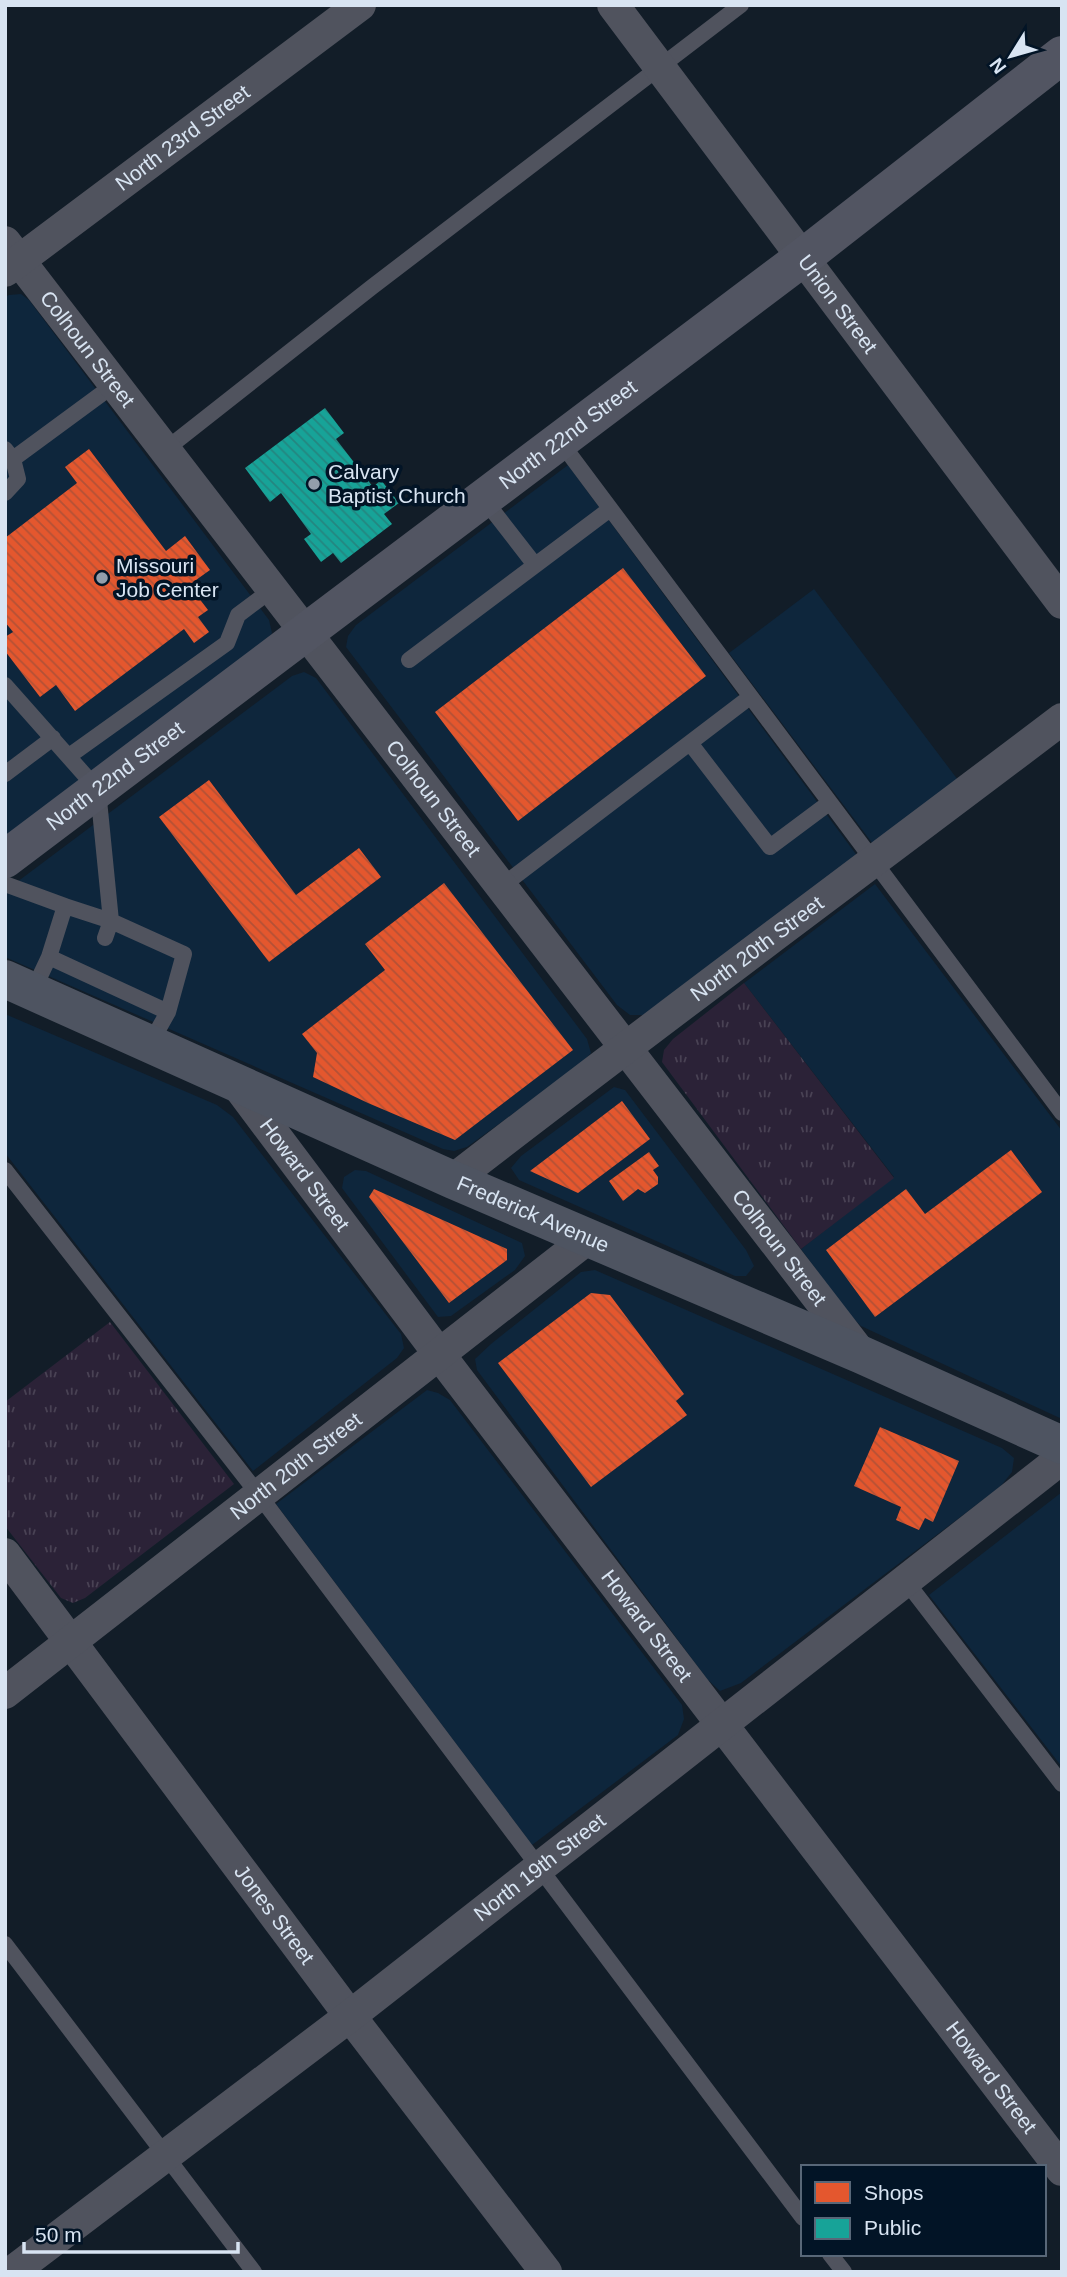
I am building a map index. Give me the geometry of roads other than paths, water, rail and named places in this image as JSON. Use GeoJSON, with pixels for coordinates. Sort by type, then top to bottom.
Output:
{"type":"FeatureCollection","features":[{"type":"Feature","properties":{"kind":"main road","name":"North 22nd Street"},"geometry":{"type":"LineString","coordinates":[[5,859],[801,259],[1062,55]]}},
{"type":"Feature","properties":{"kind":"main road","name":"Frederick Avenue"},"geometry":{"type":"LineString","coordinates":[[19,985],[159,1028],[235,1082],[587,1239],[862,1355],[1062,1445]]}},
{"type":"Feature","properties":{"kind":"street","name":"North 23rd Street"},"geometry":{"type":"LineString","coordinates":[[10,257],[360,5]]}},
{"type":"Feature","properties":{"kind":"street","name":"Union Street"},"geometry":{"type":"LineString","coordinates":[[612,5],[1062,603]]}},
{"type":"Feature","properties":{"kind":"street","name":"Colhoun Street"},"geometry":{"type":"LineString","coordinates":[[10,257],[115,384],[274,588],[862,1355]]}},
{"type":"Feature","properties":{"kind":"street","name":"North 20th Street"},"geometry":{"type":"LineString","coordinates":[[453,1180],[624,1046],[874,862],[1062,719]]}},
{"type":"Feature","properties":{"kind":"street","name":"Howard Street"},"geometry":{"type":"LineString","coordinates":[[235,1082],[439,1354],[1062,2170]]}},
{"type":"Feature","properties":{"kind":"street","name":"North 20th Street"},"geometry":{"type":"LineString","coordinates":[[5,1693],[587,1239]]}},
{"type":"Feature","properties":{"kind":"street","name":"North 19th Street"},"geometry":{"type":"LineString","coordinates":[[12,2272],[350,2016],[1062,1458]]}},
{"type":"Feature","properties":{"kind":"street","name":"Jones Street"},"geometry":{"type":"LineString","coordinates":[[5,1554],[350,2016],[546,2272]]}},
{"type":"Feature","properties":{"kind":"lane"},"geometry":{"type":"LineString","coordinates":[[166,450],[372,287],[741,5]]}},
{"type":"Feature","properties":{"kind":"lane"},"geometry":{"type":"LineString","coordinates":[[5,493],[18,479],[9,454],[115,384]]}},
{"type":"Feature","properties":{"kind":"lane"},"geometry":{"type":"LineString","coordinates":[[559,440],[1062,1112]]}},
{"type":"Feature","properties":{"kind":"lane"},"geometry":{"type":"LineString","coordinates":[[483,497],[535,565]]}},
{"type":"Feature","properties":{"kind":"lane"},"geometry":{"type":"LineString","coordinates":[[408,660],[610,509]]}},
{"type":"Feature","properties":{"kind":"lane"},"geometry":{"type":"LineString","coordinates":[[69,757],[226,643],[238,615],[274,588]]}},
{"type":"Feature","properties":{"kind":"lane"},"geometry":{"type":"LineString","coordinates":[[6,684],[98,790],[111,921],[105,938]]}},
{"type":"Feature","properties":{"kind":"lane"},"geometry":{"type":"LineString","coordinates":[[502,887],[750,697]]}},
{"type":"Feature","properties":{"kind":"lane"},"geometry":{"type":"LineString","coordinates":[[5,774],[53,738]]}},
{"type":"Feature","properties":{"kind":"lane"},"geometry":{"type":"LineString","coordinates":[[690,743],[770,847],[829,803]]}},
{"type":"Feature","properties":{"kind":"lane"},"geometry":{"type":"LineString","coordinates":[[5,884],[111,921],[140,944],[184,954],[159,1028]]}},
{"type":"Feature","properties":{"kind":"lane"},"geometry":{"type":"LineString","coordinates":[[19,985],[49,957],[65,906]]}},
{"type":"Feature","properties":{"kind":"lane"},"geometry":{"type":"LineString","coordinates":[[49,957],[124,984],[159,1028]]}},
{"type":"Feature","properties":{"kind":"lane"},"geometry":{"type":"LineString","coordinates":[[5,1170],[259,1495],[801,2215]]}},
{"type":"Feature","properties":{"kind":"lane"},"geometry":{"type":"LineString","coordinates":[[905,1580],[1062,1784]]}},
{"type":"Feature","properties":{"kind":"lane"},"geometry":{"type":"LineString","coordinates":[[5,1944],[254,2272]]}},
{"type":"Feature","properties":{"kind":"lane"},"geometry":{"type":"LineString","coordinates":[[832,2256],[844,2272]]}},
{"type":"Feature","properties":{"kind":"place","name":"Calvary Baptist Church"},"geometry":{"type":"Point","coordinates":[314,484]}},
{"type":"Feature","properties":{"kind":"place","name":"Missouri Job Center"},"geometry":{"type":"Point","coordinates":[102,578]}}]}
